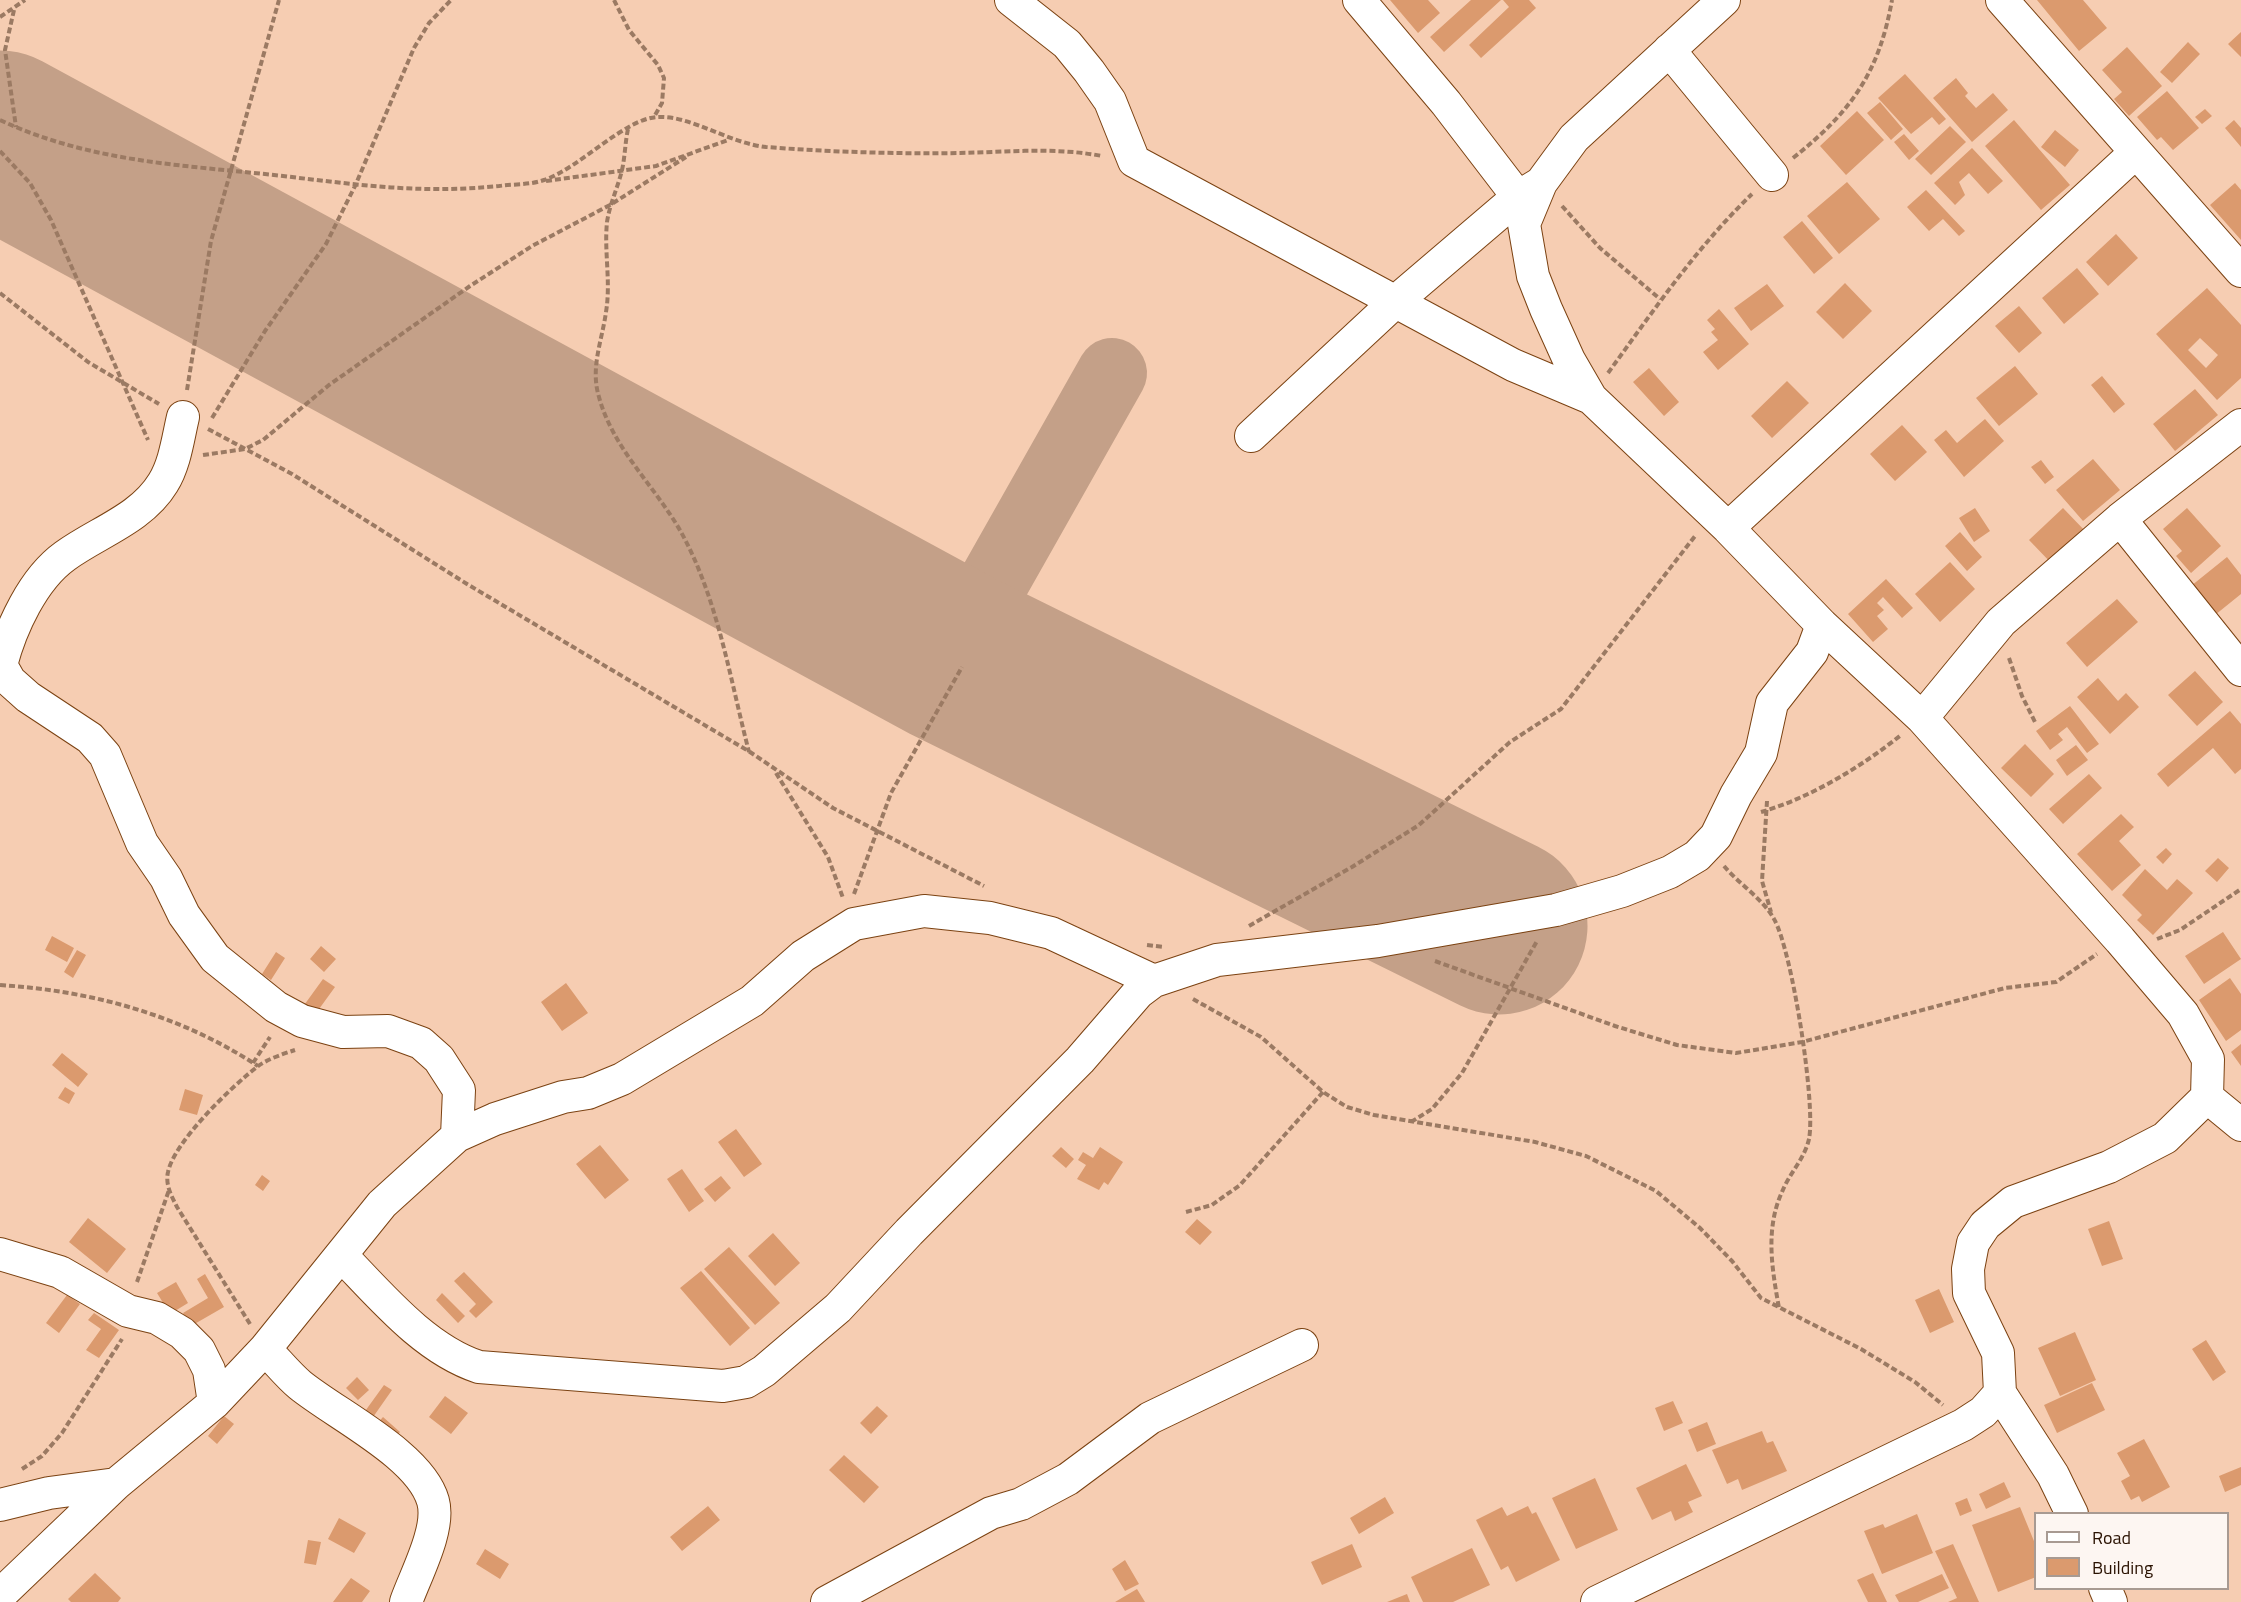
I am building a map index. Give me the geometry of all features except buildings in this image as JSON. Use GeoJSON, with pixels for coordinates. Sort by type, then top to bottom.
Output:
{"type":"FeatureCollection","features":[{"type":"Feature","properties":{"kind":"street"},"geometry":{"type":"LineString","coordinates":[[1011,0],[1067,44],[1089,71],[1110,101],[1134,161],[1513,365],[1590,398]]}},
{"type":"Feature","properties":{"kind":"street"},"geometry":{"type":"LineString","coordinates":[[1359,0],[1446,103],[1529,190]]}},
{"type":"Feature","properties":{"kind":"street"},"geometry":{"type":"LineString","coordinates":[[1251,436],[1395,303],[1529,190],[1574,138],[1724,0]]}},
{"type":"Feature","properties":{"kind":"street"},"geometry":{"type":"LineString","coordinates":[[2002,0],[2241,271]]}},
{"type":"Feature","properties":{"kind":"street"},"geometry":{"type":"LineString","coordinates":[[1670,50],[1772,174]]}},
{"type":"Feature","properties":{"kind":"street"},"geometry":{"type":"LineString","coordinates":[[1720,520],[2135,153]]}},
{"type":"Feature","properties":{"kind":"street"},"geometry":{"type":"LineString","coordinates":[[1529,190],[1524,224],[1533,276],[1569,360],[1590,398],[1720,520],[1822,625],[1922,718],[2183,1014],[2208,1059],[2207,1097],[2165,1138],[2109,1167],[2013,1202],[1984,1225],[1973,1243],[1968,1269],[1969,1293],[1998,1353],[2000,1393],[2053,1475],[2071,1512]]}},
{"type":"Feature","properties":{"kind":"street"},"geometry":{"type":"LineString","coordinates":[[195,423],[165,481],[136,512],[51,567],[28,600],[5,648],[1,664],[10,681],[22,692],[90,738],[105,755],[142,843],[166,878],[184,915],[215,958],[276,1007],[302,1021],[343,1032],[388,1031],[421,1043],[439,1059],[459,1090],[457,1136]]}},
{"type":"Feature","properties":{"kind":"street"},"geometry":{"type":"LineString","coordinates":[[1922,718],[2001,622],[2120,519],[2241,425]]}},
{"type":"Feature","properties":{"kind":"street"},"geometry":{"type":"LineString","coordinates":[[2120,519],[2241,670]]}},
{"type":"Feature","properties":{"kind":"street"},"geometry":{"type":"LineString","coordinates":[[341,1255],[390,1305],[436,1345],[459,1361],[479,1367],[723,1386],[747,1382],[797,1345],[838,1308],[909,1232],[1080,1060],[1138,993],[1154,981],[1217,960],[1378,941],[1556,910],[1622,891],[1670,872],[1716,834],[1761,753],[1772,703],[1812,652],[1822,625]]}},
{"type":"Feature","properties":{"kind":"street"},"geometry":{"type":"LineString","coordinates":[[0,1595],[116,1484],[214,1403],[265,1349],[382,1204],[457,1136],[495,1119],[563,1097],[588,1093],[622,1079],[752,1001],[844,922],[924,911],[990,918],[1051,933],[1154,981]]}},
{"type":"Feature","properties":{"kind":"street"},"geometry":{"type":"LineString","coordinates":[[2207,1097],[2241,1125]]}},
{"type":"Feature","properties":{"kind":"street"},"geometry":{"type":"LineString","coordinates":[[0,1254],[60,1272],[128,1311],[157,1318],[182,1333],[199,1350],[209,1370],[214,1403]]}},
{"type":"Feature","properties":{"kind":"street"},"geometry":{"type":"LineString","coordinates":[[827,1602],[991,1513],[1021,1504],[1068,1479],[1150,1418],[1302,1345]]}},
{"type":"Feature","properties":{"kind":"street"},"geometry":{"type":"LineString","coordinates":[[265,1349],[298,1384],[401,1456],[419,1475],[434,1502],[432,1533],[406,1602]]}},
{"type":"Feature","properties":{"kind":"street"},"geometry":{"type":"LineString","coordinates":[[1598,1602],[1963,1425],[1983,1412],[2000,1393]]}},
{"type":"Feature","properties":{"kind":"street"},"geometry":{"type":"LineString","coordinates":[[0,1505],[49,1493],[116,1484]]}},
{"type":"Feature","properties":{"kind":"path"},"geometry":{"type":"LineString","coordinates":[[0,17],[14,10],[25,0]]}},
{"type":"Feature","properties":{"kind":"path"},"geometry":{"type":"LineString","coordinates":[[195,423],[212,241],[279,0]]}},
{"type":"Feature","properties":{"kind":"path"},"geometry":{"type":"LineString","coordinates":[[195,423],[234,378],[326,244],[355,186],[414,48],[429,23],[450,0]]}},
{"type":"Feature","properties":{"kind":"path"},"geometry":{"type":"LineString","coordinates":[[614,0],[629,30],[658,65],[664,78],[662,103],[654,117]]}},
{"type":"Feature","properties":{"kind":"path"},"geometry":{"type":"LineString","coordinates":[[1590,398],[1660,299],[1716,229],[1772,174],[1842,116],[1877,58],[1892,0]]}},
{"type":"Feature","properties":{"kind":"path"},"geometry":{"type":"LineString","coordinates":[[14,10],[5,50],[16,128]]}},
{"type":"Feature","properties":{"kind":"path"},"geometry":{"type":"LineString","coordinates":[[542,181],[572,167],[628,129],[654,117],[674,117],[729,140],[760,146],[880,153],[1080,152],[1134,161]]}},
{"type":"Feature","properties":{"kind":"path"},"geometry":{"type":"LineString","coordinates":[[0,120],[16,128],[83,150],[158,165],[232,170],[355,186],[417,191],[542,181],[656,166],[729,140]]}},
{"type":"Feature","properties":{"kind":"path"},"geometry":{"type":"LineString","coordinates":[[628,129],[622,171],[610,205],[607,225],[606,311],[595,371],[598,397],[633,465],[680,531],[699,572],[717,623],[750,752]]}},
{"type":"Feature","properties":{"kind":"path"},"geometry":{"type":"LineString","coordinates":[[0,151],[30,183],[51,220],[165,481],[201,456],[245,449],[272,434],[329,385],[470,286],[532,246],[610,205],[686,157]]}},
{"type":"Feature","properties":{"kind":"path"},"geometry":{"type":"LineString","coordinates":[[1529,190],[1660,299]]}},
{"type":"Feature","properties":{"kind":"path"},"geometry":{"type":"LineString","coordinates":[[0,293],[46,331],[124,386],[292,474],[495,601],[750,752],[833,808],[986,887]]}},
{"type":"Feature","properties":{"kind":"path"},"geometry":{"type":"LineString","coordinates":[[1244,930],[1419,825],[1510,741],[1561,709],[1720,520]]}},
{"type":"Feature","properties":{"kind":"path"},"geometry":{"type":"LineString","coordinates":[[2001,622],[2013,673],[2036,724]]}},
{"type":"Feature","properties":{"kind":"path"},"geometry":{"type":"LineString","coordinates":[[844,922],[876,830],[902,773],[962,667]]}},
{"type":"Feature","properties":{"kind":"path"},"geometry":{"type":"LineString","coordinates":[[1772,916],[1726,869],[1716,834],[1797,799],[1874,756],[1922,718]]}},
{"type":"Feature","properties":{"kind":"path"},"geometry":{"type":"LineString","coordinates":[[774,770],[828,857],[844,922]]}},
{"type":"Feature","properties":{"kind":"path"},"geometry":{"type":"LineString","coordinates":[[1768,810],[1762,881],[1788,961],[1802,1042],[1811,1118],[1809,1141],[1782,1190],[1774,1218],[1771,1254],[1779,1309]]}},
{"type":"Feature","properties":{"kind":"path"},"geometry":{"type":"LineString","coordinates":[[1434,960],[1615,1026],[1677,1045],[1736,1053],[1802,1042],[1980,994],[2056,982],[2120,940],[2162,938],[2206,915],[2241,889]]}},
{"type":"Feature","properties":{"kind":"path"},"geometry":{"type":"LineString","coordinates":[[1411,1122],[1432,1109],[1447,1095],[1556,910]]}},
{"type":"Feature","properties":{"kind":"path"},"geometry":{"type":"LineString","coordinates":[[1154,981],[1208,1006],[1261,1037],[1323,1092],[1347,1107],[1411,1122],[1535,1142],[1586,1156],[1656,1191],[1700,1228],[1732,1261],[1761,1298],[1861,1349],[1906,1377],[1941,1403],[1963,1425]]}},
{"type":"Feature","properties":{"kind":"path"},"geometry":{"type":"LineString","coordinates":[[0,985],[89,995],[140,1009],[225,1044],[258,1066]]}},
{"type":"Feature","properties":{"kind":"path"},"geometry":{"type":"LineString","coordinates":[[265,1349],[169,1190],[167,1173],[186,1139],[220,1101],[258,1066],[343,1032]]}},
{"type":"Feature","properties":{"kind":"path"},"geometry":{"type":"LineString","coordinates":[[1186,1212],[1212,1205],[1240,1185],[1323,1092]]}},
{"type":"Feature","properties":{"kind":"path"},"geometry":{"type":"LineString","coordinates":[[18,1472],[42,1456],[62,1433],[113,1356],[126,1328],[128,1311],[169,1190]]}},
{"type":"Feature","properties":{"kind":"taxiway"},"geometry":{"type":"LineString","coordinates":[[952,656],[1112,373]]}},
{"type":"Feature","properties":{"kind":"runway"},"geometry":{"type":"LineString","coordinates":[[0,139],[952,656],[1499,926]]}}]}
